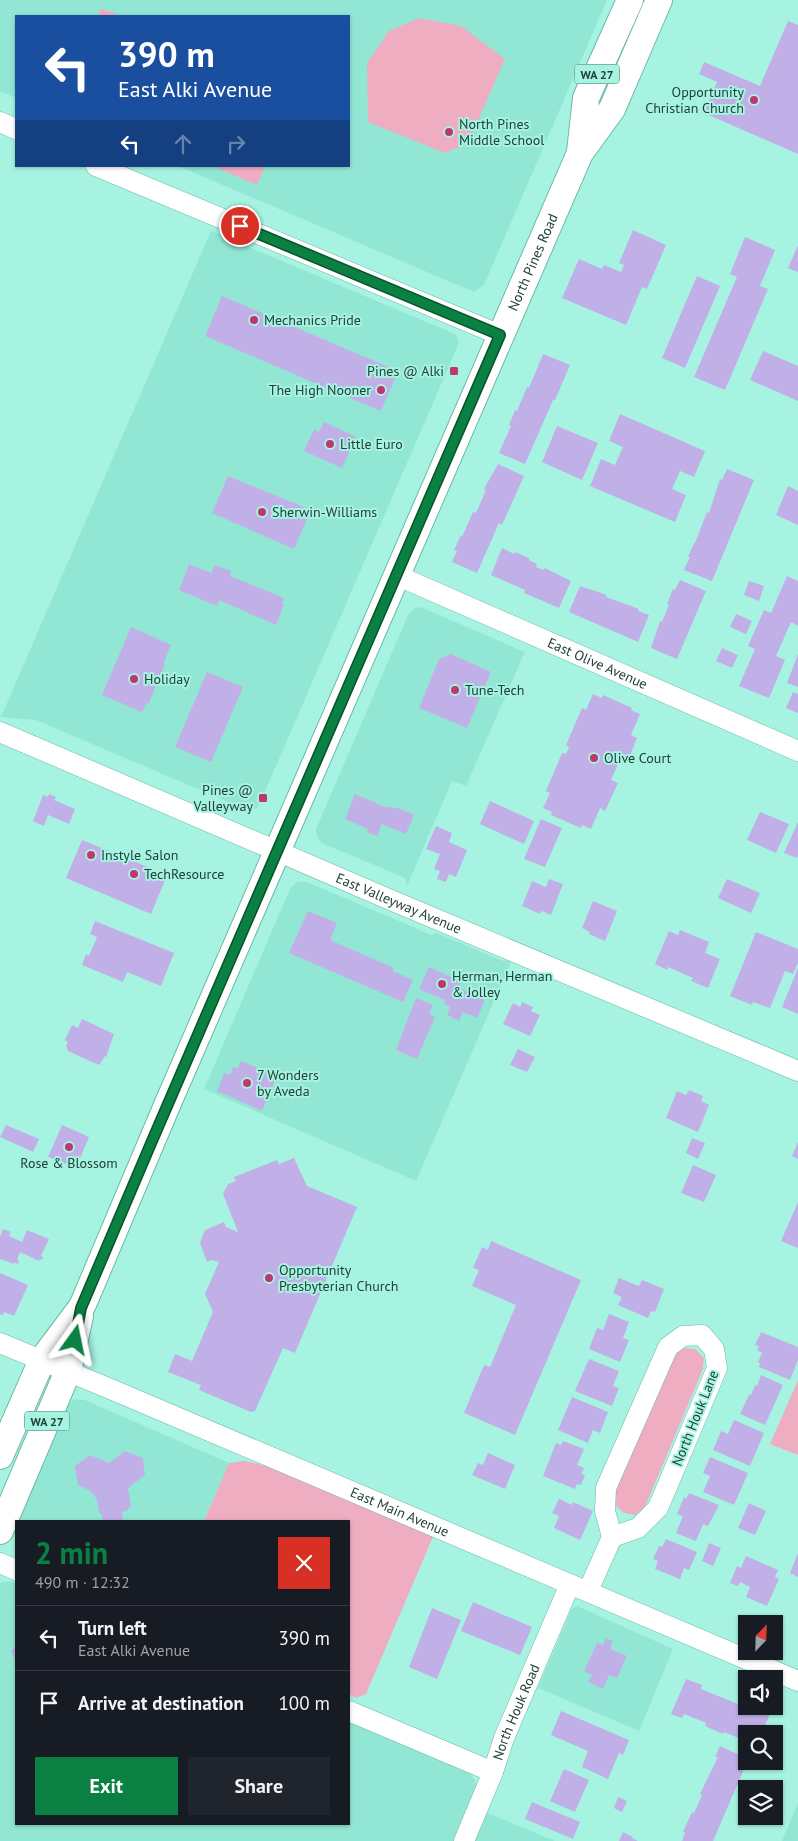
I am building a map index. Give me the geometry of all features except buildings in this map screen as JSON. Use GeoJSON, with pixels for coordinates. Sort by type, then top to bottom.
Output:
{"type":"FeatureCollection","features":[{"type":"Feature","properties":{"kind":"main road","name":"North Pines Road"},"geometry":{"type":"LineString","coordinates":[[580,153],[586,98],[630,0]]}},
{"type":"Feature","properties":{"kind":"main road","name":"North Pines Road"},"geometry":{"type":"LineString","coordinates":[[0,1530],[68,1371],[81,1308],[396,575],[580,153],[612,109],[659,0]]}},
{"type":"Feature","properties":{"kind":"main road","name":"North Pines Road"},"geometry":{"type":"LineString","coordinates":[[0,1456],[42,1360],[81,1308]]}},
{"type":"Feature","properties":{"kind":"street"},"geometry":{"type":"LineString","coordinates":[[0,122],[15,129]]}},
{"type":"Feature","properties":{"kind":"street"},"geometry":{"type":"LineString","coordinates":[[98,167],[500,335]]}},
{"type":"Feature","properties":{"kind":"street","name":"East Olive Avenue"},"geometry":{"type":"LineString","coordinates":[[396,575],[798,752]]}},
{"type":"Feature","properties":{"kind":"street","name":"East Valleyway Avenue"},"geometry":{"type":"LineString","coordinates":[[0,732],[278,850],[403,906],[798,1071]]}},
{"type":"Feature","properties":{"kind":"street","name":"North Houk Lane"},"geometry":{"type":"LineString","coordinates":[[702,1335],[714,1349],[717,1368],[658,1508],[638,1528],[612,1538],[605,1511],[606,1488],[668,1347],[683,1336],[702,1335]]}},
{"type":"Feature","properties":{"kind":"street","name":"East Main Avenue"},"geometry":{"type":"LineString","coordinates":[[0,1343],[798,1681]]}},
{"type":"Feature","properties":{"kind":"street"},"geometry":{"type":"LineString","coordinates":[[579,1588],[612,1538]]}},
{"type":"Feature","properties":{"kind":"street"},"geometry":{"type":"LineString","coordinates":[[0,1563],[15,1570]]}},
{"type":"Feature","properties":{"kind":"street","name":"North Houk Road"},"geometry":{"type":"LineString","coordinates":[[464,1841],[493,1772],[504,1738],[579,1588]]}},
{"type":"Feature","properties":{"kind":"street"},"geometry":{"type":"LineString","coordinates":[[350,1711],[493,1772]]}},
{"type":"Feature","properties":{"kind":"shaded area","name":"North Pines Middle School"},"geometry":{"type":"Polygon","coordinates":[[[0,0],[607,0],[484,285],[474,292],[180,167],[350,167],[350,15],[15,15],[15,98],[0,91],[0,0]]]}},
{"type":"Feature","properties":{"kind":"shaded area"},"geometry":{"type":"Polygon","coordinates":[[[101,8],[118,15],[98,15],[101,8]]]}},
{"type":"Feature","properties":{"kind":"shaded area"},"geometry":{"type":"Polygon","coordinates":[[[419,18],[461,26],[505,59],[468,143],[445,153],[368,122],[367,63],[389,31],[419,18]]]}},
{"type":"Feature","properties":{"kind":"shaded area"},"geometry":{"type":"Polygon","coordinates":[[[214,167],[265,167],[257,185],[214,167]]]}},
{"type":"Feature","properties":{"kind":"shaded area"},"geometry":{"type":"Polygon","coordinates":[[[211,231],[455,334],[458,339],[458,345],[260,803],[257,808],[247,810],[36,720],[1,717],[211,231]]]}},
{"type":"Feature","properties":{"kind":"shaded area"},"geometry":{"type":"Polygon","coordinates":[[[420,607],[525,652],[466,786],[452,781],[407,886],[405,878],[322,843],[317,837],[316,829],[409,613],[415,608],[420,607]]]}},
{"type":"Feature","properties":{"kind":"shaded area"},"geometry":{"type":"Polygon","coordinates":[[[297,882],[307,882],[432,935],[437,933],[503,961],[512,960],[416,1181],[204,1089],[290,889],[297,882]]]}},
{"type":"Feature","properties":{"kind":"shaded area"},"geometry":{"type":"Polygon","coordinates":[[[683,1348],[695,1349],[704,1358],[703,1369],[645,1507],[635,1515],[624,1513],[615,1505],[615,1491],[674,1356],[683,1348]]]}},
{"type":"Feature","properties":{"kind":"shaded area"},"geometry":{"type":"Polygon","coordinates":[[[798,1380],[798,1455],[770,1444],[798,1380]]]}},
{"type":"Feature","properties":{"kind":"shaded area"},"geometry":{"type":"Polygon","coordinates":[[[75,1399],[85,1400],[229,1463],[204,1520],[18,1520],[68,1404],[75,1399]]]}},
{"type":"Feature","properties":{"kind":"shaded area"},"geometry":{"type":"Polygon","coordinates":[[[245,1461],[284,1470],[435,1532],[366,1694],[356,1698],[350,1695],[350,1520],[204,1520],[229,1463],[245,1461]]]}},
{"type":"Feature","properties":{"kind":"shaded area"},"geometry":{"type":"Polygon","coordinates":[[[11,1581],[15,1583],[15,1825],[350,1825],[350,1718],[467,1770],[475,1780],[477,1792],[455,1841],[0,1841],[0,1583],[11,1581]]]}},
{"type":"Feature","properties":{"kind":"shaded area"},"geometry":{"type":"Polygon","coordinates":[[[577,1606],[673,1649],[639,1731],[538,1688],[572,1609],[577,1606]]]}},
{"type":"Feature","properties":{"kind":"shaded area"},"geometry":{"type":"Polygon","coordinates":[[[798,1803],[798,1841],[782,1841],[798,1803]]]}},
{"type":"Feature","properties":{"kind":"shaded area"},"geometry":{"type":"Polygon","coordinates":[[[485,1812],[555,1841],[472,1841],[485,1812]]]}},
{"type":"Feature","properties":{"kind":"place","name":"Opportunity Christian Church"},"geometry":{"type":"Point","coordinates":[754,100]}},
{"type":"Feature","properties":{"kind":"place","name":"North Pines Middle School"},"geometry":{"type":"Point","coordinates":[449,132]}},
{"type":"Feature","properties":{"kind":"place","name":"Mechanics Pride"},"geometry":{"type":"Point","coordinates":[254,320]}},
{"type":"Feature","properties":{"kind":"place","name":"Pines @ Alki"},"geometry":{"type":"Point","coordinates":[454,371]}},
{"type":"Feature","properties":{"kind":"place","name":"The High Nooner"},"geometry":{"type":"Point","coordinates":[381,390]}},
{"type":"Feature","properties":{"kind":"place","name":"Little Euro"},"geometry":{"type":"Point","coordinates":[330,444]}},
{"type":"Feature","properties":{"kind":"place","name":"Sherwin-Williams"},"geometry":{"type":"Point","coordinates":[262,512]}},
{"type":"Feature","properties":{"kind":"place","name":"Holiday"},"geometry":{"type":"Point","coordinates":[134,679]}},
{"type":"Feature","properties":{"kind":"place","name":"Tune-Tech"},"geometry":{"type":"Point","coordinates":[455,690]}},
{"type":"Feature","properties":{"kind":"place","name":"Olive Court"},"geometry":{"type":"Point","coordinates":[594,758]}},
{"type":"Feature","properties":{"kind":"place","name":"Pines @ Valleyway"},"geometry":{"type":"Point","coordinates":[263,798]}},
{"type":"Feature","properties":{"kind":"place","name":"Instyle Salon"},"geometry":{"type":"Point","coordinates":[91,855]}},
{"type":"Feature","properties":{"kind":"place","name":"TechResource"},"geometry":{"type":"Point","coordinates":[134,874]}},
{"type":"Feature","properties":{"kind":"place","name":"Herman, Herman & Jolley"},"geometry":{"type":"Point","coordinates":[442,984]}},
{"type":"Feature","properties":{"kind":"place","name":"7 Wonders by Aveda"},"geometry":{"type":"Point","coordinates":[247,1083]}},
{"type":"Feature","properties":{"kind":"place","name":"Rose & Blossom"},"geometry":{"type":"Point","coordinates":[69,1147]}},
{"type":"Feature","properties":{"kind":"place","name":"Opportunity Presbyterian Church"},"geometry":{"type":"Point","coordinates":[269,1278]}},
{"type":"Feature","properties":{"kind":"route"},"geometry":{"type":"LineString","coordinates":[[75,1340],[81,1308],[500,335],[240,226]]}}]}
